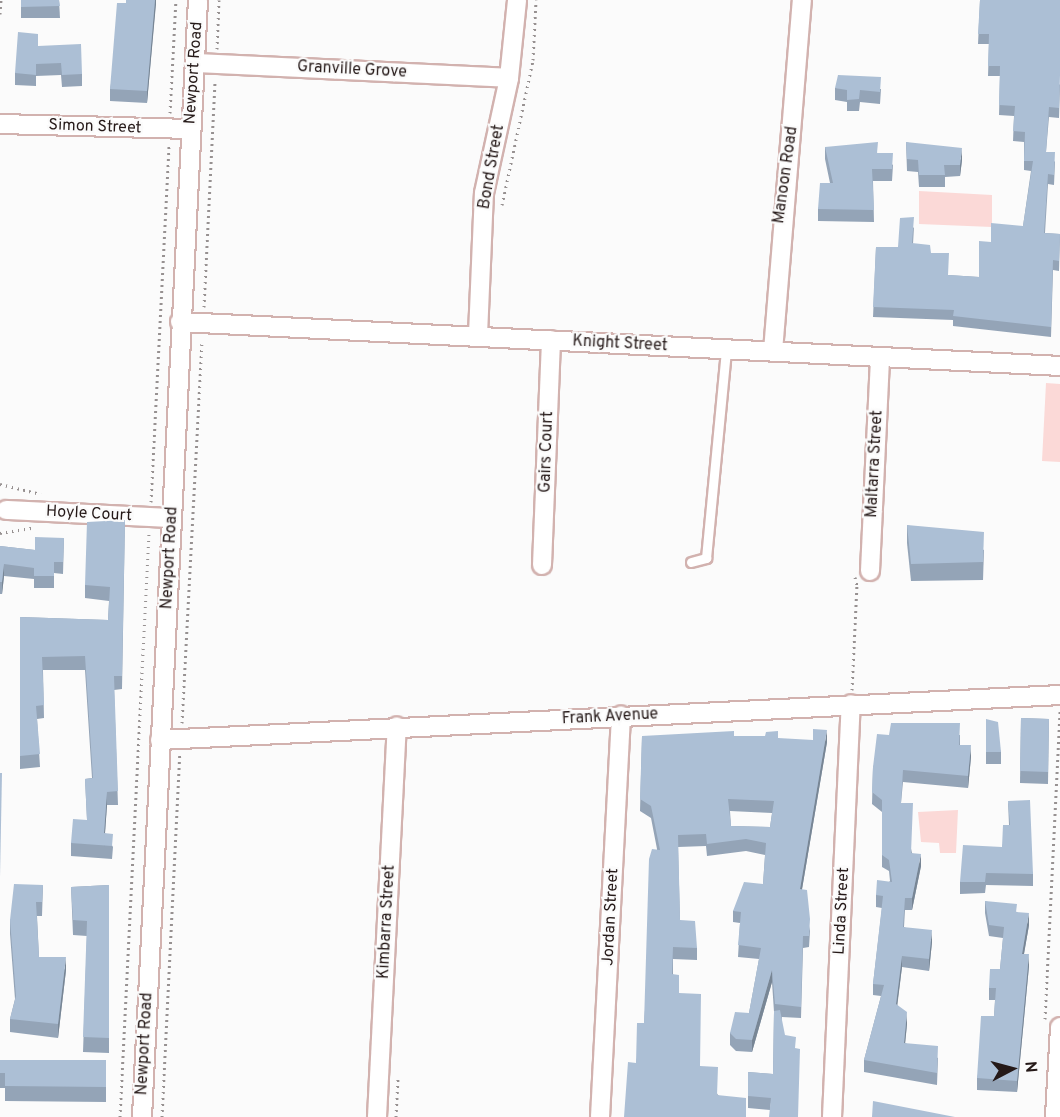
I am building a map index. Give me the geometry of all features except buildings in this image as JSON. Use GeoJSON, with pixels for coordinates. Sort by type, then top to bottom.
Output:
{"type":"FeatureCollection","features":[{"type":"Feature","properties":{"kind":"street","name":"Newport Road"},"geometry":{"type":"LineString","coordinates":[[142,1117],[180,322],[198,0]]}},
{"type":"Feature","properties":{"kind":"street","name":"Bond Street"},"geometry":{"type":"LineString","coordinates":[[478,335],[484,193],[508,78],[517,0]]}},
{"type":"Feature","properties":{"kind":"street","name":"Manoon Road"},"geometry":{"type":"LineString","coordinates":[[773,351],[802,0]]}},
{"type":"Feature","properties":{"kind":"street","name":"Granville Grove"},"geometry":{"type":"LineString","coordinates":[[195,63],[508,78]]}},
{"type":"Feature","properties":{"kind":"street","name":"Simon Street"},"geometry":{"type":"LineString","coordinates":[[0,124],[190,129]]}},
{"type":"Feature","properties":{"kind":"street","name":"Knight Street"},"geometry":{"type":"LineString","coordinates":[[180,322],[478,335],[1060,366]]}},
{"type":"Feature","properties":{"kind":"street","name":"Gairs Court"},"geometry":{"type":"LineString","coordinates":[[542,565],[551,340]]}},
{"type":"Feature","properties":{"kind":"street","name":"Maltarra Street"},"geometry":{"type":"LineString","coordinates":[[870,571],[880,358]]}},
{"type":"Feature","properties":{"kind":"street","name":"Hoyle Court"},"geometry":{"type":"LineString","coordinates":[[6,510],[150,508],[171,518]]}},
{"type":"Feature","properties":{"kind":"street","name":"Frank Avenue"},"geometry":{"type":"LineString","coordinates":[[160,740],[1060,695]]}},
{"type":"Feature","properties":{"kind":"street","name":"Linda Street"},"geometry":{"type":"LineString","coordinates":[[832,1117],[851,704]]}},
{"type":"Feature","properties":{"kind":"street","name":"Jordan Street"},"geometry":{"type":"LineString","coordinates":[[600,1117],[621,716]]}},
{"type":"Feature","properties":{"kind":"street","name":"Kimbarra Street"},"geometry":{"type":"LineString","coordinates":[[377,1117],[397,728]]}},
{"type":"Feature","properties":{"kind":"street"},"geometry":{"type":"LineString","coordinates":[[1052,1026],[1055,1117]]}},
{"type":"Feature","properties":{"kind":"lane"},"geometry":{"type":"LineString","coordinates":[[691,562],[706,558],[726,349]]}},
{"type":"Feature","properties":{"kind":"path"},"geometry":{"type":"LineString","coordinates":[[0,14],[1,0]]}},
{"type":"Feature","properties":{"kind":"path"},"geometry":{"type":"LineString","coordinates":[[170,112],[176,0]]}},
{"type":"Feature","properties":{"kind":"path"},"geometry":{"type":"LineString","coordinates":[[162,1117],[219,0]]}},
{"type":"Feature","properties":{"kind":"path"},"geometry":{"type":"LineString","coordinates":[[501,216],[533,60],[536,0]]}},
{"type":"Feature","properties":{"kind":"path"},"geometry":{"type":"LineString","coordinates":[[120,1117],[169,144]]}},
{"type":"Feature","properties":{"kind":"path"},"geometry":{"type":"LineString","coordinates":[[0,484],[51,495]]}},
{"type":"Feature","properties":{"kind":"path"},"geometry":{"type":"LineString","coordinates":[[140,500],[150,508]]}},
{"type":"Feature","properties":{"kind":"path"},"geometry":{"type":"LineString","coordinates":[[851,704],[857,585],[870,571]]}},
{"type":"Feature","properties":{"kind":"path"},"geometry":{"type":"LineString","coordinates":[[1052,1026],[1060,709]]}},
{"type":"Feature","properties":{"kind":"shaded area"},"geometry":{"type":"Polygon","coordinates":[[[919,191],[992,195],[992,227],[919,224],[919,191]]]}},
{"type":"Feature","properties":{"kind":"shaded area"},"geometry":{"type":"Polygon","coordinates":[[[1046,383],[1060,384],[1060,462],[1042,461],[1046,383]]]}},
{"type":"Feature","properties":{"kind":"shaded area"},"geometry":{"type":"Polygon","coordinates":[[[958,810],[956,853],[940,853],[939,843],[921,842],[918,812],[958,810]]]}}]}
